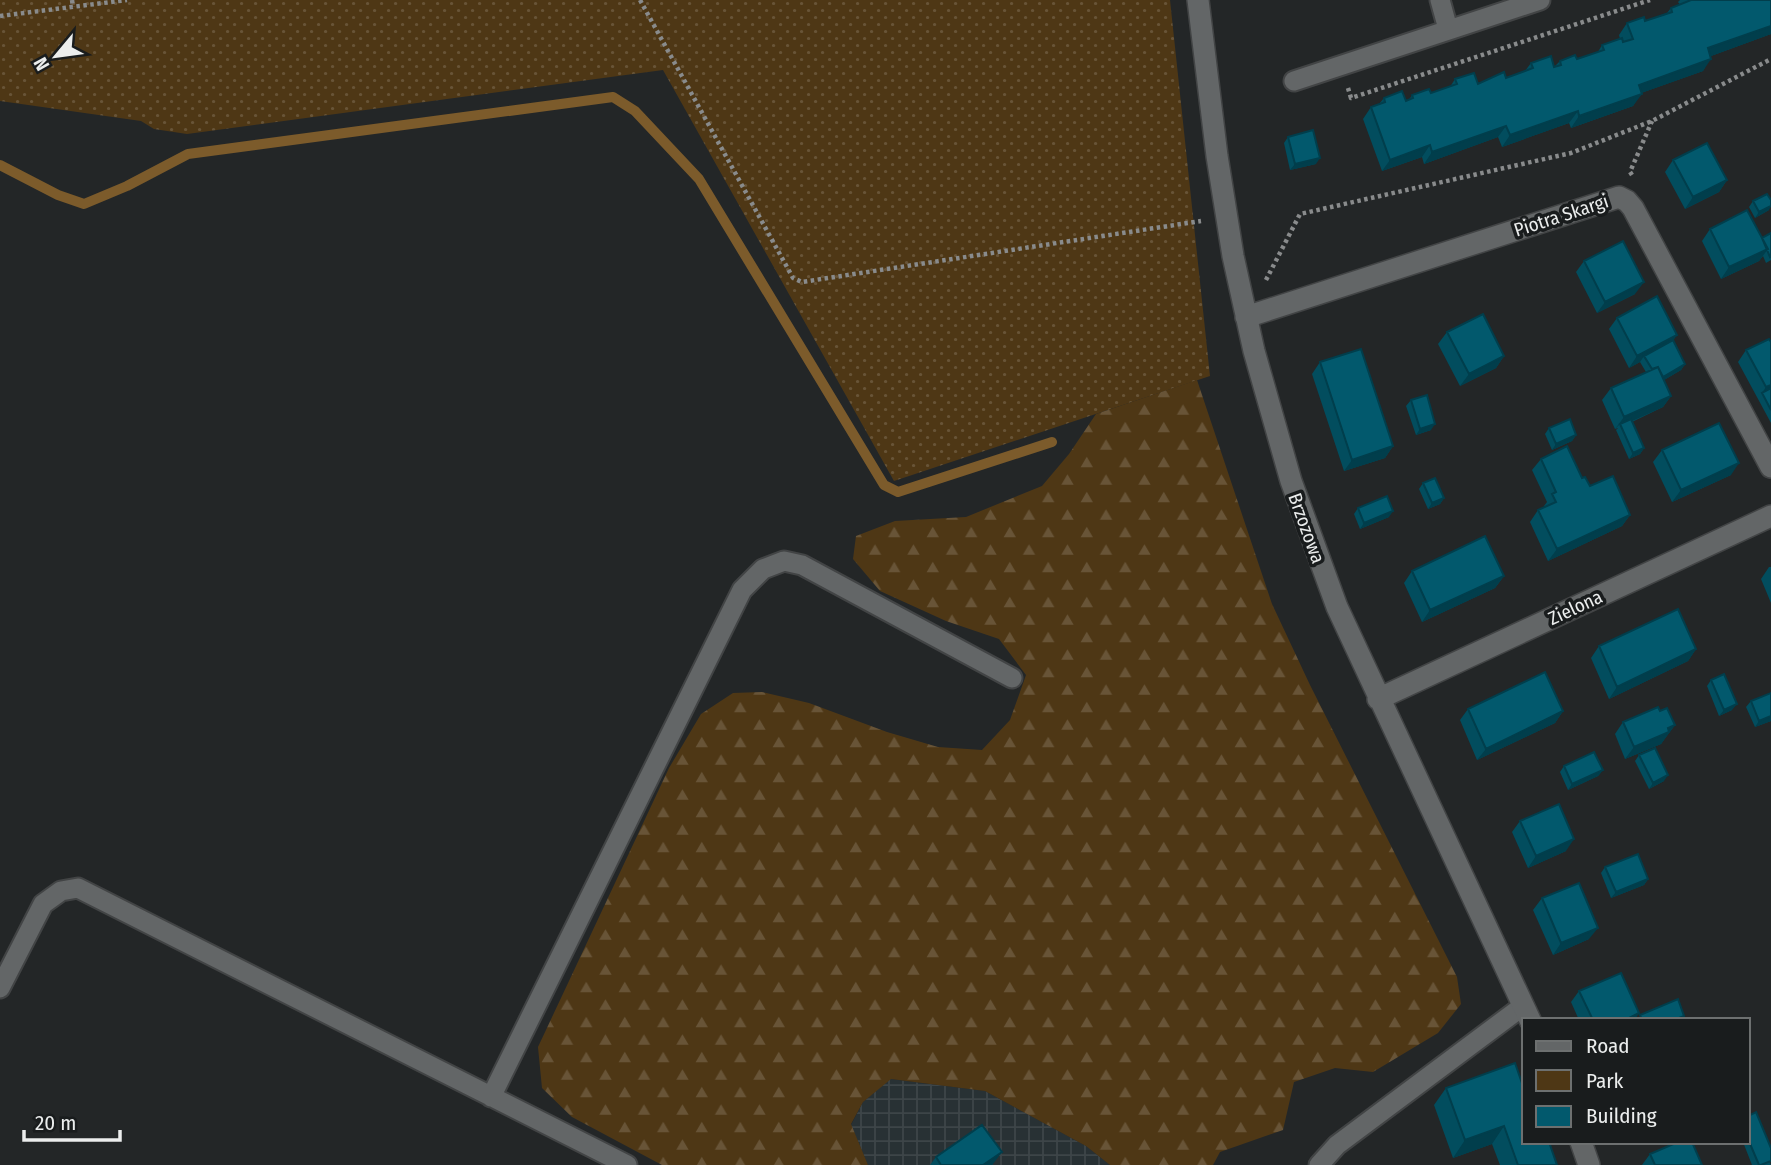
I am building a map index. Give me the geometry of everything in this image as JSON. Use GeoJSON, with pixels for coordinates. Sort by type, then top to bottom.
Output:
{"type":"FeatureCollection","features":[{"type":"Feature","properties":{"kind":"street","name":"Brzozowa"},"geometry":{"type":"LineString","coordinates":[[1199,0],[1208,92],[1226,218],[1246,317],[1275,429],[1307,530],[1336,607],[1527,1013]]}},
{"type":"Feature","properties":{"kind":"street","name":"Piotra Skargi"},"geometry":{"type":"LineString","coordinates":[[1246,317],[1619,197],[1633,208],[1771,467]]}},
{"type":"Feature","properties":{"kind":"street","name":"Zielona"},"geometry":{"type":"LineString","coordinates":[[1378,699],[1771,516]]}},
{"type":"Feature","properties":{"kind":"street"},"geometry":{"type":"LineString","coordinates":[[1582,1144],[1589,1165]]}},
{"type":"Feature","properties":{"kind":"lane"},"geometry":{"type":"LineString","coordinates":[[1440,0],[1448,29]]}},
{"type":"Feature","properties":{"kind":"lane"},"geometry":{"type":"LineString","coordinates":[[1294,81],[1540,0]]}},
{"type":"Feature","properties":{"kind":"lane"},"geometry":{"type":"LineString","coordinates":[[491,1097],[742,590],[764,569],[784,561],[802,565],[1012,678]]}},
{"type":"Feature","properties":{"kind":"lane"},"geometry":{"type":"LineString","coordinates":[[0,988],[43,904],[61,891],[78,888],[627,1165]]}},
{"type":"Feature","properties":{"kind":"lane"},"geometry":{"type":"LineString","coordinates":[[1319,1165],[1337,1145],[1527,1013]]}},
{"type":"Feature","properties":{"kind":"path"},"geometry":{"type":"LineString","coordinates":[[72,0],[73,7]]}},
{"type":"Feature","properties":{"kind":"path"},"geometry":{"type":"LineString","coordinates":[[0,16],[127,0]]}},
{"type":"Feature","properties":{"kind":"path"},"geometry":{"type":"LineString","coordinates":[[640,0],[793,278],[802,282],[1226,218]]}},
{"type":"Feature","properties":{"kind":"path"},"geometry":{"type":"LineString","coordinates":[[1340,65],[1351,98],[1650,0]]}},
{"type":"Feature","properties":{"kind":"path"},"geometry":{"type":"LineString","coordinates":[[1287,304],[1283,287],[1270,286],[1264,278],[1300,214],[1571,153],[1652,121],[1771,59]]}},
{"type":"Feature","properties":{"kind":"shaded area"},"geometry":{"type":"Polygon","coordinates":[[[890,1079],[985,1091],[1086,1146],[1110,1165],[868,1165],[851,1125],[863,1102],[890,1079]]]}},
{"type":"Feature","properties":{"kind":"green space"},"geometry":{"type":"Polygon","coordinates":[[[0,0],[1170,0],[1210,376],[894,481],[663,70],[187,134],[154,129],[141,121],[0,101],[0,0]]]}},
{"type":"Feature","properties":{"kind":"green space"},"geometry":{"type":"Polygon","coordinates":[[[1197,380],[1272,604],[1457,977],[1461,1004],[1438,1033],[1373,1072],[1335,1068],[1294,1082],[1283,1130],[1220,1152],[1213,1165],[1110,1165],[1086,1146],[985,1091],[891,1079],[863,1102],[851,1124],[868,1165],[662,1165],[572,1117],[542,1088],[538,1047],[669,768],[701,714],[733,693],[762,692],[809,703],[887,732],[938,747],[982,750],[1010,720],[1026,675],[999,639],[946,621],[880,591],[853,559],[856,536],[895,521],[966,517],[1042,486],[1069,454],[1096,414],[1197,380]]]}},
{"type":"Feature","properties":{"kind":"building"},"geometry":{"type":"Polygon","coordinates":[[[1691,0],[1771,0],[1771,26],[1708,48],[1711,59],[1639,85],[1642,94],[1579,116],[1578,111],[1510,135],[1506,126],[1432,152],[1430,145],[1390,160],[1371,107],[1385,102],[1384,98],[1402,91],[1406,101],[1413,98],[1412,95],[1429,89],[1431,93],[1457,84],[1455,79],[1474,73],[1478,84],[1504,72],[1506,78],[1533,68],[1531,63],[1551,56],[1554,67],[1561,65],[1560,61],[1575,55],[1577,59],[1604,50],[1602,45],[1622,38],[1623,42],[1633,39],[1627,23],[1644,17],[1645,21],[1672,12],[1671,8],[1691,0]]]}},
{"type":"Feature","properties":{"kind":"building"},"geometry":{"type":"Polygon","coordinates":[[[1313,130],[1320,158],[1295,164],[1288,137],[1313,130]]]}},
{"type":"Feature","properties":{"kind":"building"},"geometry":{"type":"Polygon","coordinates":[[[1707,143],[1727,180],[1693,197],[1673,160],[1707,143]]]}},
{"type":"Feature","properties":{"kind":"building"},"geometry":{"type":"Polygon","coordinates":[[[1767,194],[1771,206],[1759,212],[1753,201],[1767,194]]]}},
{"type":"Feature","properties":{"kind":"building"},"geometry":{"type":"Polygon","coordinates":[[[1747,210],[1768,249],[1729,267],[1710,229],[1747,210]]]}},
{"type":"Feature","properties":{"kind":"building"},"geometry":{"type":"Polygon","coordinates":[[[1771,233],[1771,256],[1770,257],[1762,238],[1771,233]]]}},
{"type":"Feature","properties":{"kind":"building"},"geometry":{"type":"Polygon","coordinates":[[[1623,241],[1644,282],[1605,302],[1584,261],[1623,241]]]}},
{"type":"Feature","properties":{"kind":"building"},"geometry":{"type":"Polygon","coordinates":[[[1657,296],[1677,335],[1637,356],[1617,318],[1657,296]]]}},
{"type":"Feature","properties":{"kind":"building"},"geometry":{"type":"Polygon","coordinates":[[[1483,314],[1504,356],[1469,374],[1447,332],[1483,314]]]}},
{"type":"Feature","properties":{"kind":"building"},"geometry":{"type":"Polygon","coordinates":[[[1769,339],[1771,385],[1766,387],[1746,350],[1769,339]]]}},
{"type":"Feature","properties":{"kind":"building"},"geometry":{"type":"Polygon","coordinates":[[[1673,340],[1685,364],[1663,377],[1658,367],[1652,369],[1644,356],[1673,340]]]}},
{"type":"Feature","properties":{"kind":"building"},"geometry":{"type":"Polygon","coordinates":[[[1361,349],[1393,446],[1352,460],[1320,362],[1361,349]]]}},
{"type":"Feature","properties":{"kind":"building"},"geometry":{"type":"Polygon","coordinates":[[[1658,367],[1671,396],[1624,417],[1611,388],[1658,367]]]}},
{"type":"Feature","properties":{"kind":"building"},"geometry":{"type":"Polygon","coordinates":[[[1771,388],[1771,410],[1762,393],[1771,388]]]}},
{"type":"Feature","properties":{"kind":"building"},"geometry":{"type":"Polygon","coordinates":[[[1427,395],[1435,424],[1420,429],[1411,400],[1427,395]]]}},
{"type":"Feature","properties":{"kind":"building"},"geometry":{"type":"Polygon","coordinates":[[[1570,419],[1576,435],[1556,444],[1549,428],[1570,419]]]}},
{"type":"Feature","properties":{"kind":"building"},"geometry":{"type":"Polygon","coordinates":[[[1631,419],[1644,448],[1633,453],[1620,424],[1631,419]]]}},
{"type":"Feature","properties":{"kind":"building"},"geometry":{"type":"Polygon","coordinates":[[[1719,423],[1739,463],[1681,490],[1662,450],[1719,423]]]}},
{"type":"Feature","properties":{"kind":"building"},"geometry":{"type":"Polygon","coordinates":[[[1567,446],[1582,478],[1585,477],[1590,486],[1613,476],[1630,515],[1557,549],[1538,510],[1556,502],[1552,494],[1556,492],[1541,459],[1567,446]]]}},
{"type":"Feature","properties":{"kind":"building"},"geometry":{"type":"Polygon","coordinates":[[[1435,478],[1444,498],[1432,503],[1423,483],[1435,478]]]}},
{"type":"Feature","properties":{"kind":"building"},"geometry":{"type":"Polygon","coordinates":[[[1387,496],[1393,511],[1364,523],[1358,508],[1387,496]]]}},
{"type":"Feature","properties":{"kind":"building"},"geometry":{"type":"Polygon","coordinates":[[[1485,536],[1504,576],[1430,610],[1412,571],[1485,536]]]}},
{"type":"Feature","properties":{"kind":"building"},"geometry":{"type":"Polygon","coordinates":[[[1678,609],[1696,649],[1617,687],[1599,646],[1678,609]]]}},
{"type":"Feature","properties":{"kind":"building"},"geometry":{"type":"Polygon","coordinates":[[[1545,672],[1563,711],[1486,749],[1468,709],[1545,672]]]}},
{"type":"Feature","properties":{"kind":"building"},"geometry":{"type":"Polygon","coordinates":[[[1724,674],[1737,704],[1724,710],[1711,680],[1724,674]]]}},
{"type":"Feature","properties":{"kind":"building"},"geometry":{"type":"Polygon","coordinates":[[[1771,693],[1771,716],[1759,721],[1751,701],[1771,693]]]}},
{"type":"Feature","properties":{"kind":"building"},"geometry":{"type":"Polygon","coordinates":[[[1658,707],[1660,711],[1667,708],[1675,725],[1668,728],[1669,732],[1634,747],[1623,722],[1658,707]]]}},
{"type":"Feature","properties":{"kind":"building"},"geometry":{"type":"Polygon","coordinates":[[[1655,748],[1668,775],[1653,783],[1639,755],[1655,748]]]}},
{"type":"Feature","properties":{"kind":"building"},"geometry":{"type":"Polygon","coordinates":[[[1594,752],[1603,770],[1572,784],[1564,766],[1594,752]]]}},
{"type":"Feature","properties":{"kind":"building"},"geometry":{"type":"Polygon","coordinates":[[[1559,804],[1574,839],[1536,856],[1520,821],[1559,804]]]}},
{"type":"Feature","properties":{"kind":"building"},"geometry":{"type":"Polygon","coordinates":[[[1638,854],[1648,879],[1616,892],[1605,867],[1638,854]]]}},
{"type":"Feature","properties":{"kind":"building"},"geometry":{"type":"Polygon","coordinates":[[[1579,883],[1598,928],[1561,943],[1542,898],[1579,883]]]}},
{"type":"Feature","properties":{"kind":"building"},"geometry":{"type":"Polygon","coordinates":[[[1621,973],[1639,1013],[1629,1018],[1592,1018],[1579,991],[1621,973]]]}},
{"type":"Feature","properties":{"kind":"building"},"geometry":{"type":"Polygon","coordinates":[[[1678,999],[1684,1016],[1641,1018],[1640,1015],[1678,999]]]}},
{"type":"Feature","properties":{"kind":"building"},"geometry":{"type":"Polygon","coordinates":[[[1515,1063],[1522,1083],[1522,1144],[1550,1144],[1557,1165],[1518,1165],[1504,1126],[1465,1140],[1446,1088],[1515,1063]]]}},
{"type":"Feature","properties":{"kind":"building"},"geometry":{"type":"Polygon","coordinates":[[[1756,1112],[1771,1148],[1771,1161],[1761,1165],[1750,1144],[1750,1115],[1756,1112]]]}},
{"type":"Feature","properties":{"kind":"building"},"geometry":{"type":"Polygon","coordinates":[[[982,1125],[1002,1152],[983,1165],[941,1165],[936,1157],[982,1125]]]}},
{"type":"Feature","properties":{"kind":"building"},"geometry":{"type":"Polygon","coordinates":[[[1673,1144],[1693,1144],[1702,1165],[1655,1165],[1650,1154],[1673,1144]]]}},
{"type":"Feature","properties":{"kind":"waterway"},"geometry":{"type":"LineString","coordinates":[[0,165],[58,195],[84,204],[127,186],[188,154],[613,97],[635,111],[699,179],[884,485],[898,492],[1052,442]]}}]}
